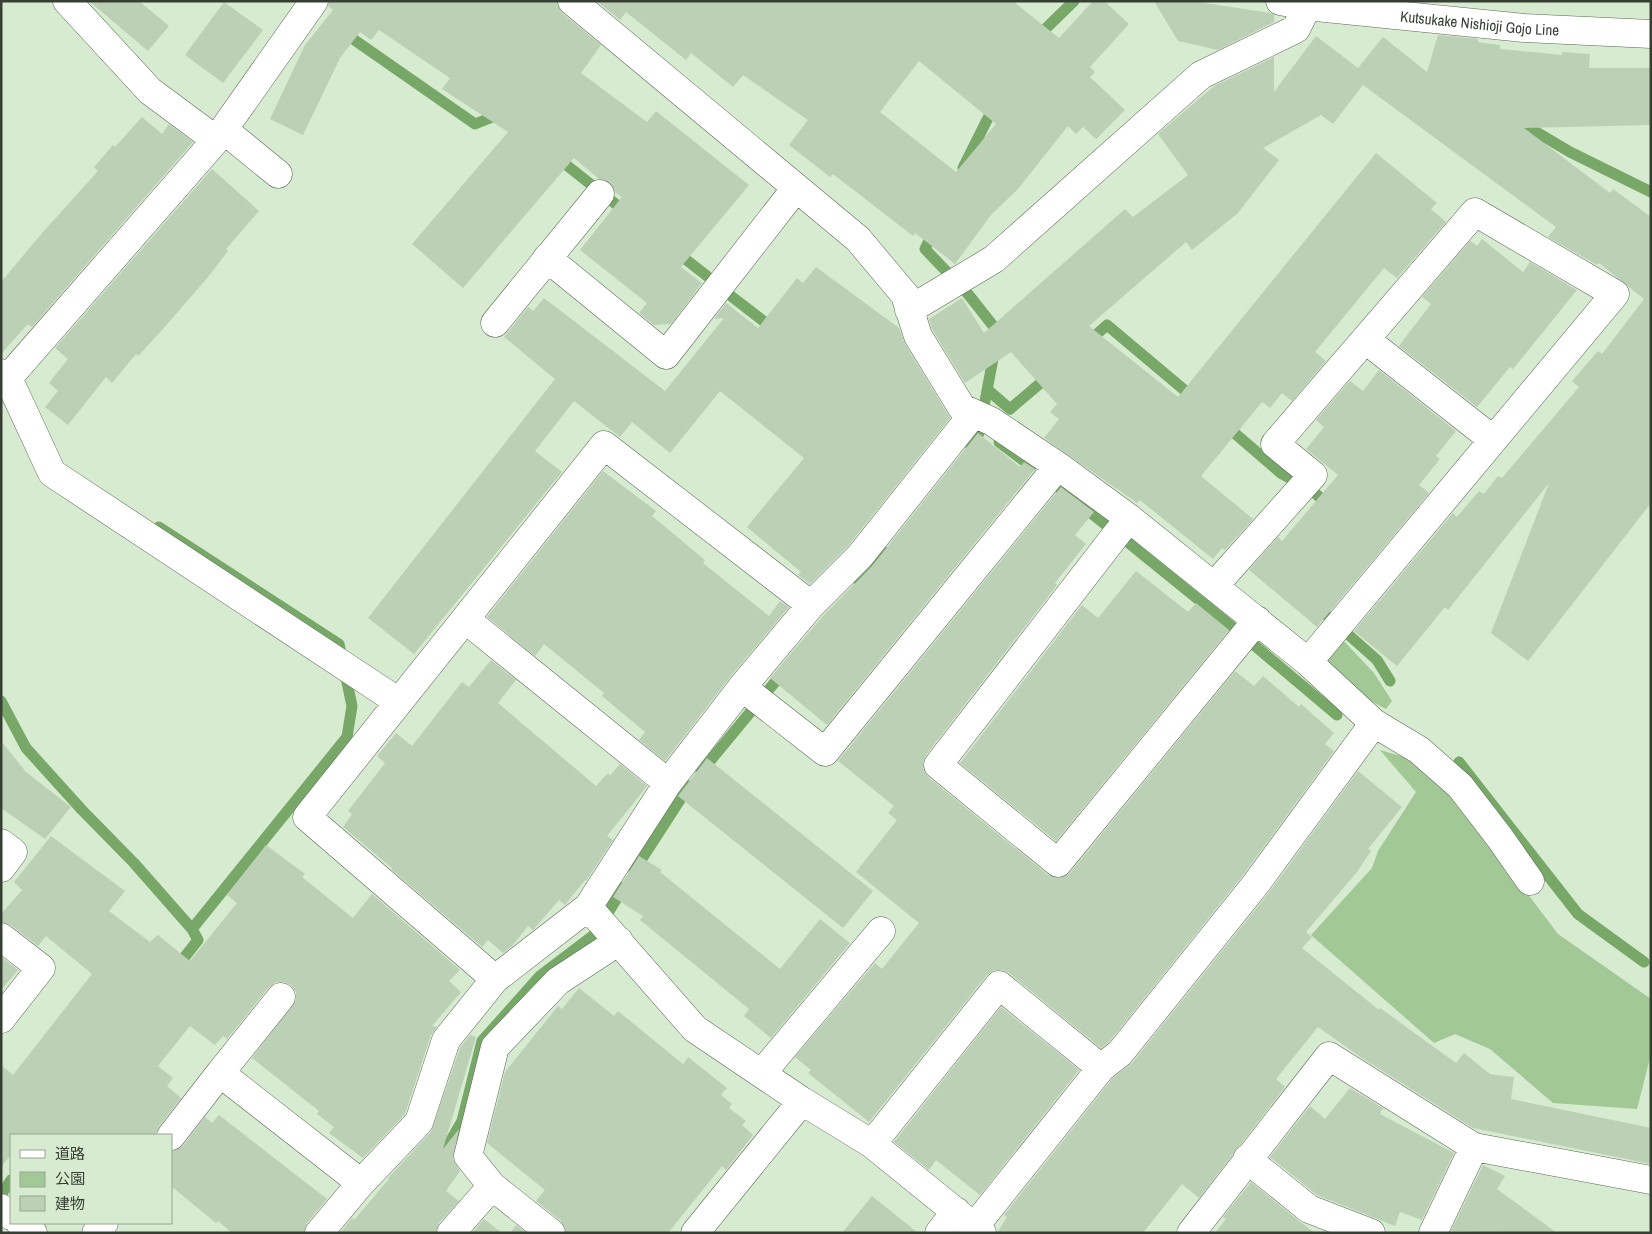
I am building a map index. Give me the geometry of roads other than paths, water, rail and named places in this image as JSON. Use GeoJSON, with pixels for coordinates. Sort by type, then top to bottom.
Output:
{"type":"FeatureCollection","features":[{"type":"Feature","properties":{"kind":"street"},"geometry":{"type":"LineString","coordinates":[[67,1],[150,91],[278,174]]}},
{"type":"Feature","properties":{"kind":"street"},"geometry":{"type":"LineString","coordinates":[[314,1],[220,135],[4,375],[52,473],[399,702]]}},
{"type":"Feature","properties":{"kind":"street"},"geometry":{"type":"LineString","coordinates":[[572,1],[858,239],[905,295],[918,336],[962,408],[982,417],[1058,466],[1129,518],[1308,662],[1374,722],[1419,750],[1460,786],[1500,838],[1530,882]]}},
{"type":"Feature","properties":{"kind":"street"},"geometry":{"type":"LineString","coordinates":[[910,310],[994,259],[1201,75],[1296,29],[1299,3]]}},
{"type":"Feature","properties":{"kind":"street","name":"Kutsukake Nishioji Gojo Line"},"geometry":{"type":"LineString","coordinates":[[1299,3],[1524,28],[1651,34]]}},
{"type":"Feature","properties":{"kind":"street"},"geometry":{"type":"LineString","coordinates":[[548,258],[666,355],[796,188]]}},
{"type":"Feature","properties":{"kind":"street"},"geometry":{"type":"LineString","coordinates":[[495,323],[600,194]]}},
{"type":"Feature","properties":{"kind":"street"},"geometry":{"type":"LineString","coordinates":[[1214,586],[1313,475],[1275,444],[1475,212],[1615,294],[1492,439],[1308,662]]}},
{"type":"Feature","properties":{"kind":"street"},"geometry":{"type":"LineString","coordinates":[[1366,340],[1492,439]]}},
{"type":"Feature","properties":{"kind":"street"},"geometry":{"type":"LineString","coordinates":[[551,1233],[492,1186],[468,1156],[495,1048],[558,981],[602,922],[668,783],[752,695],[811,605],[860,556],[982,417]]}},
{"type":"Feature","properties":{"kind":"street"},"geometry":{"type":"LineString","coordinates":[[495,978],[307,818],[604,446],[811,605]]}},
{"type":"Feature","properties":{"kind":"street"},"geometry":{"type":"LineString","coordinates":[[752,695],[825,752],[1058,466]]}},
{"type":"Feature","properties":{"kind":"street"},"geometry":{"type":"LineString","coordinates":[[1129,518],[938,765],[1058,863],[1257,620]]}},
{"type":"Feature","properties":{"kind":"street"},"geometry":{"type":"LineString","coordinates":[[465,619],[668,783]]}},
{"type":"Feature","properties":{"kind":"street"},"geometry":{"type":"LineString","coordinates":[[939,1233],[971,1223],[1101,1068],[1120,1053],[1255,885],[1374,722]]}},
{"type":"Feature","properties":{"kind":"street"},"geometry":{"type":"LineString","coordinates":[[1,842],[12,852],[1,868]]}},
{"type":"Feature","properties":{"kind":"street"},"geometry":{"type":"LineString","coordinates":[[319,1233],[361,1183],[419,1122],[446,1040],[495,978],[602,922]]}},
{"type":"Feature","properties":{"kind":"street"},"geometry":{"type":"LineString","coordinates":[[602,922],[695,1029],[802,1101],[872,1144],[971,1223]]}},
{"type":"Feature","properties":{"kind":"street"},"geometry":{"type":"LineString","coordinates":[[762,1073],[882,931]]}},
{"type":"Feature","properties":{"kind":"street"},"geometry":{"type":"LineString","coordinates":[[1,936],[41,968],[1,1019]]}},
{"type":"Feature","properties":{"kind":"street"},"geometry":{"type":"LineString","coordinates":[[872,1144],[999,986],[1101,1068]]}},
{"type":"Feature","properties":{"kind":"street"},"geometry":{"type":"LineString","coordinates":[[172,1135],[280,996]]}},
{"type":"Feature","properties":{"kind":"street"},"geometry":{"type":"LineString","coordinates":[[1191,1233],[1328,1056],[1474,1147],[1651,1180]]}},
{"type":"Feature","properties":{"kind":"street"},"geometry":{"type":"LineString","coordinates":[[220,1073],[361,1183]]}},
{"type":"Feature","properties":{"kind":"street"},"geometry":{"type":"LineString","coordinates":[[695,1233],[802,1101]]}},
{"type":"Feature","properties":{"kind":"street"},"geometry":{"type":"LineString","coordinates":[[1433,1233],[1474,1147]]}},
{"type":"Feature","properties":{"kind":"street"},"geometry":{"type":"LineString","coordinates":[[1247,1159],[1308,1209],[1371,1233]]}},
{"type":"Feature","properties":{"kind":"street"},"geometry":{"type":"LineString","coordinates":[[451,1233],[492,1186]]}},
{"type":"Feature","properties":{"kind":"street"},"geometry":{"type":"LineString","coordinates":[[21,1224],[33,1233]]}},
{"type":"Feature","properties":{"kind":"waterway"},"geometry":{"type":"LineString","coordinates":[[1036,38],[1074,1]]}},
{"type":"Feature","properties":{"kind":"waterway"},"geometry":{"type":"LineString","coordinates":[[343,32],[475,124],[495,116],[501,119]]}},
{"type":"Feature","properties":{"kind":"waterway"},"geometry":{"type":"LineString","coordinates":[[963,168],[995,104]]}},
{"type":"Feature","properties":{"kind":"waterway"},"geometry":{"type":"LineString","coordinates":[[1516,120],[1570,152],[1651,192]]}},
{"type":"Feature","properties":{"kind":"waterway"},"geometry":{"type":"LineString","coordinates":[[555,156],[627,213]]}},
{"type":"Feature","properties":{"kind":"waterway"},"geometry":{"type":"LineString","coordinates":[[934,230],[925,249],[968,294],[998,332],[979,433],[971,447]]}},
{"type":"Feature","properties":{"kind":"waterway"},"geometry":{"type":"LineString","coordinates":[[675,251],[707,276]]}},
{"type":"Feature","properties":{"kind":"waterway"},"geometry":{"type":"LineString","coordinates":[[731,296],[775,330]]}},
{"type":"Feature","properties":{"kind":"waterway"},"geometry":{"type":"LineString","coordinates":[[1087,343],[1107,325],[1195,399]]}},
{"type":"Feature","properties":{"kind":"waterway"},"geometry":{"type":"LineString","coordinates":[[988,390],[1010,409],[1050,375]]}},
{"type":"Feature","properties":{"kind":"waterway"},"geometry":{"type":"LineString","coordinates":[[1224,424],[1282,474],[1310,489],[1330,506]]}},
{"type":"Feature","properties":{"kind":"waterway"},"geometry":{"type":"LineString","coordinates":[[999,442],[1031,466]]}},
{"type":"Feature","properties":{"kind":"waterway"},"geometry":{"type":"LineString","coordinates":[[1057,486],[1106,525]]}},
{"type":"Feature","properties":{"kind":"waterway"},"geometry":{"type":"LineString","coordinates":[[159,527],[339,644],[352,706],[347,737],[192,929]]}},
{"type":"Feature","properties":{"kind":"waterway"},"geometry":{"type":"LineString","coordinates":[[1125,540],[1231,626]]}},
{"type":"Feature","properties":{"kind":"waterway"},"geometry":{"type":"LineString","coordinates":[[859,581],[884,552]]}},
{"type":"Feature","properties":{"kind":"waterway"},"geometry":{"type":"LineString","coordinates":[[1316,606],[1377,660],[1390,681]]}},
{"type":"Feature","properties":{"kind":"waterway"},"geometry":{"type":"LineString","coordinates":[[1254,645],[1337,715]]}},
{"type":"Feature","properties":{"kind":"waterway"},"geometry":{"type":"LineString","coordinates":[[701,772],[785,670]]}},
{"type":"Feature","properties":{"kind":"waterway"},"geometry":{"type":"LineString","coordinates":[[1,701],[26,748],[82,810],[134,863],[192,929],[198,940],[176,968]]}},
{"type":"Feature","properties":{"kind":"waterway"},"geometry":{"type":"LineString","coordinates":[[1459,762],[1578,914],[1644,962]]}},
{"type":"Feature","properties":{"kind":"waterway"},"geometry":{"type":"LineString","coordinates":[[634,871],[689,786]]}},
{"type":"Feature","properties":{"kind":"waterway"},"geometry":{"type":"LineString","coordinates":[[447,1147],[462,1121],[482,1041],[540,976],[594,935],[624,887]]}},
{"type":"Feature","properties":{"kind":"waterway"},"geometry":{"type":"LineString","coordinates":[[1,1195],[10,1182]]}}]}
